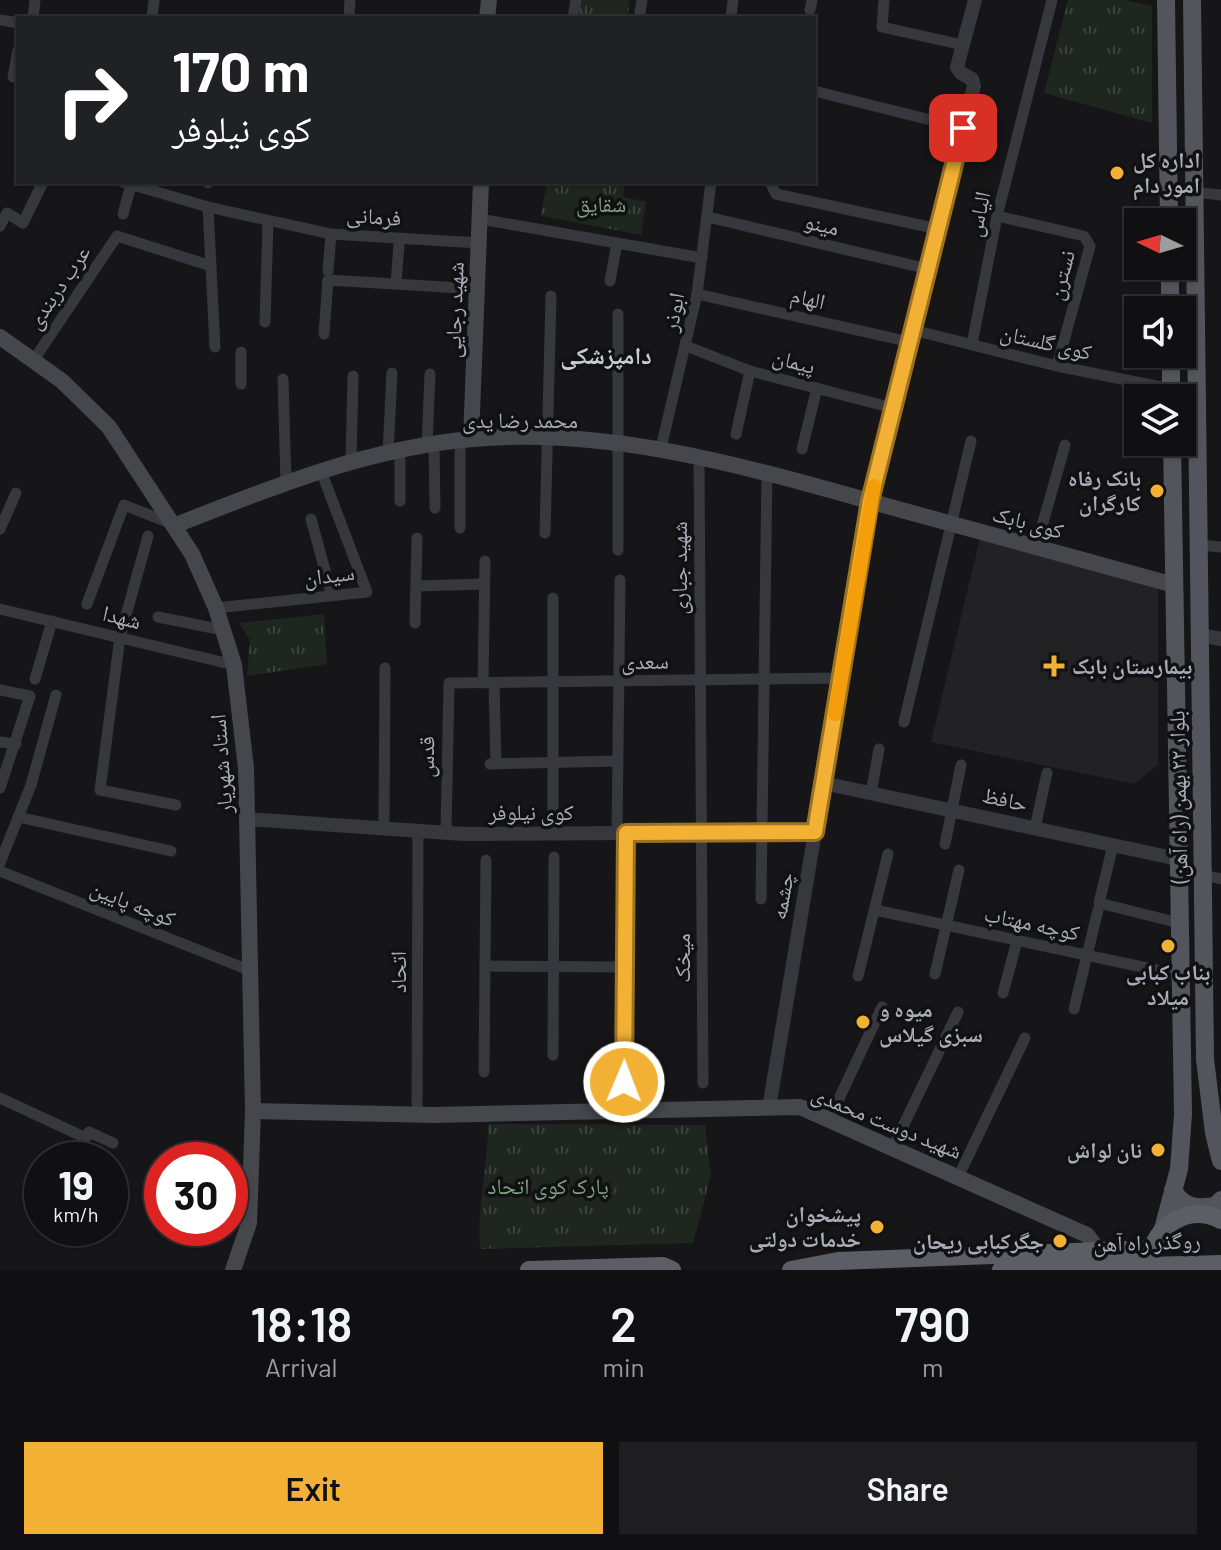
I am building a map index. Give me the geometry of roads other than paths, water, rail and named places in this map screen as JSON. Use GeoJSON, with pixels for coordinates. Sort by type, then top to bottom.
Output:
{"type":"FeatureCollection","features":[{"type":"Feature","properties":{"kind":"highway"},"geometry":{"type":"LineString","coordinates":[[1150,1270],[1151,1249],[1163,1229],[1188,1215],[1202,1214],[1221,1220]]}},
{"type":"Feature","properties":{"kind":"highway"},"geometry":{"type":"LineString","coordinates":[[791,1270],[838,1261],[1151,1249]]}},
{"type":"Feature","properties":{"kind":"highway"},"geometry":{"type":"LineString","coordinates":[[1099,1251],[1105,1270]]}},
{"type":"Feature","properties":{"kind":"highway","name":"روگذر راه آهن"},"geometry":{"type":"LineString","coordinates":[[1001,1270],[1221,1264]]}},
{"type":"Feature","properties":{"kind":"highway"},"geometry":{"type":"LineString","coordinates":[[529,1270],[663,1266],[672,1270]]}},
{"type":"Feature","properties":{"kind":"main road"},"geometry":{"type":"LineString","coordinates":[[1166,0],[1169,208]]}},
{"type":"Feature","properties":{"kind":"main road","name":"بلوار ۲۲ بهمن (راه آهن)"},"geometry":{"type":"LineString","coordinates":[[1192,0],[1200,635],[1212,877],[1205,1059],[1214,1133],[1221,1161]]}},
{"type":"Feature","properties":{"kind":"main road","name":"شهید رجایی"},"geometry":{"type":"LineString","coordinates":[[466,440],[481,184]]}},
{"type":"Feature","properties":{"kind":"main road","name":"استاد شهریار"},"geometry":{"type":"LineString","coordinates":[[0,337],[62,381],[109,427],[176,525],[216,608],[234,665],[246,768],[253,1111],[249,1223],[233,1270]]}},
{"type":"Feature","properties":{"kind":"main road","name":"محمد رضا یدی"},"geometry":{"type":"LineString","coordinates":[[176,525],[286,482],[351,461],[466,440],[545,437],[661,448],[767,471],[870,501]]}},
{"type":"Feature","properties":{"kind":"main road","name":"بلوار ۲۲ بهمن (راه آهن)"},"geometry":{"type":"LineString","coordinates":[[1163,1229],[1179,1169],[1183,1114],[1172,456]]}},
{"type":"Feature","properties":{"kind":"main road","name":"کوی بابک"},"geometry":{"type":"LineString","coordinates":[[870,501],[1174,585]]}},
{"type":"Feature","properties":{"kind":"main road","name":"شهید دوست محمدی"},"geometry":{"type":"LineString","coordinates":[[253,1111],[417,1115],[800,1107],[959,1175],[1087,1235],[1099,1251]]}},
{"type":"Feature","properties":{"kind":"main road"},"geometry":{"type":"LineString","coordinates":[[1173,1190],[1179,1202],[1191,1206],[1215,1206],[1221,1200]]}},
{"type":"Feature","properties":{"kind":"street"},"geometry":{"type":"LineString","coordinates":[[884,0],[882,27],[963,45],[975,0]]}},
{"type":"Feature","properties":{"kind":"street","name":"الیاس"},"geometry":{"type":"LineString","coordinates":[[972,344],[997,216],[1052,0]]}},
{"type":"Feature","properties":{"kind":"street","name":"چشمه"},"geometry":{"type":"LineString","coordinates":[[769,1108],[870,501],[974,82],[958,71],[963,45]]}},
{"type":"Feature","properties":{"kind":"street"},"geometry":{"type":"LineString","coordinates":[[13,77],[16,61]]}},
{"type":"Feature","properties":{"kind":"street"},"geometry":{"type":"LineString","coordinates":[[816,91],[963,128]]}},
{"type":"Feature","properties":{"kind":"street"},"geometry":{"type":"LineString","coordinates":[[0,226],[7,213],[23,223],[42,184]]}},
{"type":"Feature","properties":{"kind":"street"},"geometry":{"type":"LineString","coordinates":[[123,214],[127,184]]}},
{"type":"Feature","properties":{"kind":"street","name":"فرمانی"},"geometry":{"type":"LineString","coordinates":[[127,184],[208,207],[331,234],[479,243]]}},
{"type":"Feature","properties":{"kind":"street","name":"ابوذر"},"geometry":{"type":"LineString","coordinates":[[661,448],[697,294],[711,184]]}},
{"type":"Feature","properties":{"kind":"street"},"geometry":{"type":"LineString","coordinates":[[771,184],[776,194],[938,229]]}},
{"type":"Feature","properties":{"kind":"street"},"geometry":{"type":"LineString","coordinates":[[1194,192],[1221,195]]}},
{"type":"Feature","properties":{"kind":"street"},"geometry":{"type":"LineString","coordinates":[[208,207],[208,265],[215,347]]}},
{"type":"Feature","properties":{"kind":"street","name":"نسترن"},"geometry":{"type":"LineString","coordinates":[[997,216],[1084,236],[1088,240],[1090,246],[1057,366]]}},
{"type":"Feature","properties":{"kind":"street","name":"مینو"},"geometry":{"type":"LineString","coordinates":[[708,217],[928,269]]}},
{"type":"Feature","properties":{"kind":"street"},"geometry":{"type":"LineString","coordinates":[[480,219],[702,258]]}},
{"type":"Feature","properties":{"kind":"street"},"geometry":{"type":"LineString","coordinates":[[265,322],[268,221]]}},
{"type":"Feature","properties":{"kind":"street"},"geometry":{"type":"LineString","coordinates":[[328,271],[331,234]]}},
{"type":"Feature","properties":{"kind":"street","name":"عرب دربندی"},"geometry":{"type":"LineString","coordinates":[[33,361],[117,236],[208,265]]}},
{"type":"Feature","properties":{"kind":"street"},"geometry":{"type":"LineString","coordinates":[[610,281],[617,243]]}},
{"type":"Feature","properties":{"kind":"street"},"geometry":{"type":"LineString","coordinates":[[396,284],[399,244]]}},
{"type":"Feature","properties":{"kind":"street"},"geometry":{"type":"LineString","coordinates":[[324,334],[328,280],[477,289]]}},
{"type":"Feature","properties":{"kind":"street","name":"الهام"},"geometry":{"type":"LineString","coordinates":[[697,294],[911,336]]}},
{"type":"Feature","properties":{"kind":"street"},"geometry":{"type":"LineString","coordinates":[[545,533],[545,437],[551,296]]}},
{"type":"Feature","properties":{"kind":"street"},"geometry":{"type":"LineString","coordinates":[[618,314],[621,444],[618,550]]}},
{"type":"Feature","properties":{"kind":"street","name":"کوی گلستان"},"geometry":{"type":"LineString","coordinates":[[911,336],[972,344],[1130,384]]}},
{"type":"Feature","properties":{"kind":"street","name":"پیمان"},"geometry":{"type":"LineString","coordinates":[[686,346],[750,371],[893,408]]}},
{"type":"Feature","properties":{"kind":"street"},"geometry":{"type":"LineString","coordinates":[[241,352],[241,384]]}},
{"type":"Feature","properties":{"kind":"street"},"geometry":{"type":"LineString","coordinates":[[736,434],[750,371]]}},
{"type":"Feature","properties":{"kind":"street"},"geometry":{"type":"LineString","coordinates":[[392,373],[394,451],[400,501]]}},
{"type":"Feature","properties":{"kind":"street"},"geometry":{"type":"LineString","coordinates":[[430,374],[430,445],[435,508]]}},
{"type":"Feature","properties":{"kind":"street"},"geometry":{"type":"LineString","coordinates":[[351,461],[353,376]]}},
{"type":"Feature","properties":{"kind":"street"},"geometry":{"type":"LineString","coordinates":[[283,379],[286,482]]}},
{"type":"Feature","properties":{"kind":"street"},"geometry":{"type":"LineString","coordinates":[[802,449],[817,388]]}},
{"type":"Feature","properties":{"kind":"street"},"geometry":{"type":"LineString","coordinates":[[460,528],[466,440]]}},
{"type":"Feature","properties":{"kind":"street"},"geometry":{"type":"LineString","coordinates":[[904,722],[971,441]]}},
{"type":"Feature","properties":{"kind":"street"},"geometry":{"type":"LineString","coordinates":[[1036,547],[1065,445]]}},
{"type":"Feature","properties":{"kind":"street","name":"شهید جباری"},"geometry":{"type":"LineString","coordinates":[[699,456],[701,833]]}},
{"type":"Feature","properties":{"kind":"street","name":"سیدان"},"geometry":{"type":"LineString","coordinates":[[216,608],[367,592],[321,471]]}},
{"type":"Feature","properties":{"kind":"street"},"geometry":{"type":"LineString","coordinates":[[761,899],[767,471]]}},
{"type":"Feature","properties":{"kind":"street"},"geometry":{"type":"LineString","coordinates":[[0,529],[16,493]]}},
{"type":"Feature","properties":{"kind":"street"},"geometry":{"type":"LineString","coordinates":[[87,604],[124,505],[176,525]]}},
{"type":"Feature","properties":{"kind":"street"},"geometry":{"type":"LineString","coordinates":[[311,519],[332,596]]}},
{"type":"Feature","properties":{"kind":"street"},"geometry":{"type":"LineString","coordinates":[[148,536],[120,637],[100,790],[176,805]]}},
{"type":"Feature","properties":{"kind":"street"},"geometry":{"type":"LineString","coordinates":[[415,623],[417,538]]}},
{"type":"Feature","properties":{"kind":"street"},"geometry":{"type":"LineString","coordinates":[[1199,545],[1221,547]]}},
{"type":"Feature","properties":{"kind":"street"},"geometry":{"type":"LineString","coordinates":[[485,561],[493,764],[618,761]]}},
{"type":"Feature","properties":{"kind":"street"},"geometry":{"type":"LineString","coordinates":[[620,580],[618,761],[625,967],[624,1111]]}},
{"type":"Feature","properties":{"kind":"street"},"geometry":{"type":"LineString","coordinates":[[416,586],[485,584]]}},
{"type":"Feature","properties":{"kind":"street"},"geometry":{"type":"LineString","coordinates":[[553,598],[553,834]]}},
{"type":"Feature","properties":{"kind":"street","name":"شهدا"},"geometry":{"type":"LineString","coordinates":[[0,609],[234,665]]}},
{"type":"Feature","properties":{"kind":"street"},"geometry":{"type":"LineString","coordinates":[[158,617],[223,630]]}},
{"type":"Feature","properties":{"kind":"street"},"geometry":{"type":"LineString","coordinates":[[35,679],[52,621]]}},
{"type":"Feature","properties":{"kind":"street"},"geometry":{"type":"LineString","coordinates":[[1200,635],[1221,639]]}},
{"type":"Feature","properties":{"kind":"street"},"geometry":{"type":"LineString","coordinates":[[384,827],[385,668]]}},
{"type":"Feature","properties":{"kind":"street","name":"سعدی"},"geometry":{"type":"LineString","coordinates":[[449,683],[841,678]]}},
{"type":"Feature","properties":{"kind":"street","name":"قدس"},"geometry":{"type":"LineString","coordinates":[[446,832],[449,683]]}},
{"type":"Feature","properties":{"kind":"street"},"geometry":{"type":"LineString","coordinates":[[0,690],[30,696],[0,788]]}},
{"type":"Feature","properties":{"kind":"street"},"geometry":{"type":"LineString","coordinates":[[0,863],[18,817],[56,695]]}},
{"type":"Feature","properties":{"kind":"street"},"geometry":{"type":"LineString","coordinates":[[0,742],[16,744]]}},
{"type":"Feature","properties":{"kind":"street"},"geometry":{"type":"LineString","coordinates":[[871,793],[879,749]]}},
{"type":"Feature","properties":{"kind":"street"},"geometry":{"type":"LineString","coordinates":[[945,844],[961,765]]}},
{"type":"Feature","properties":{"kind":"street"},"geometry":{"type":"LineString","coordinates":[[1035,828],[1047,773]]}},
{"type":"Feature","properties":{"kind":"street","name":"حافظ"},"geometry":{"type":"LineString","coordinates":[[823,783],[1178,859]]}},
{"type":"Feature","properties":{"kind":"street"},"geometry":{"type":"LineString","coordinates":[[18,817],[171,851]]}},
{"type":"Feature","properties":{"kind":"street","name":"کوی نیلوفر"},"geometry":{"type":"LineString","coordinates":[[247,819],[446,832],[815,832]]}},
{"type":"Feature","properties":{"kind":"street","name":"اتحاد"},"geometry":{"type":"LineString","coordinates":[[417,1115],[418,830]]}},
{"type":"Feature","properties":{"kind":"street","name":"میخک"},"geometry":{"type":"LineString","coordinates":[[701,833],[703,1083]]}},
{"type":"Feature","properties":{"kind":"street"},"geometry":{"type":"LineString","coordinates":[[1074,1009],[1113,845]]}},
{"type":"Feature","properties":{"kind":"street"},"geometry":{"type":"LineString","coordinates":[[858,976],[888,854]]}},
{"type":"Feature","properties":{"kind":"street"},"geometry":{"type":"LineString","coordinates":[[553,1055],[554,857]]}},
{"type":"Feature","properties":{"kind":"street"},"geometry":{"type":"LineString","coordinates":[[484,1072],[486,860]]}},
{"type":"Feature","properties":{"kind":"street"},"geometry":{"type":"LineString","coordinates":[[935,974],[959,870]]}},
{"type":"Feature","properties":{"kind":"street","name":"کوچه پایین"},"geometry":{"type":"LineString","coordinates":[[0,871],[251,971]]}},
{"type":"Feature","properties":{"kind":"street"},"geometry":{"type":"LineString","coordinates":[[1099,907],[1179,923]]}},
{"type":"Feature","properties":{"kind":"street","name":"کوچه مهتاب"},"geometry":{"type":"LineString","coordinates":[[875,910],[1180,975]]}},
{"type":"Feature","properties":{"kind":"street"},"geometry":{"type":"LineString","coordinates":[[1003,993],[1017,941]]}},
{"type":"Feature","properties":{"kind":"street"},"geometry":{"type":"LineString","coordinates":[[485,966],[625,967]]}},
{"type":"Feature","properties":{"kind":"street"},"geometry":{"type":"LineString","coordinates":[[829,1120],[882,1007]]}},
{"type":"Feature","properties":{"kind":"street"},"geometry":{"type":"LineString","coordinates":[[893,1147],[958,1012]]}},
{"type":"Feature","properties":{"kind":"street"},"geometry":{"type":"LineString","coordinates":[[959,1175],[1025,1038]]}},
{"type":"Feature","properties":{"kind":"street"},"geometry":{"type":"LineString","coordinates":[[0,1098],[86,1138],[89,1132],[111,1142]]}},
{"type":"Feature","properties":{"kind":"place","name":"اداره کل امور دام"},"geometry":{"type":"Point","coordinates":[1117,173]}},
{"type":"Feature","properties":{"kind":"place","name":"بانک رفاه کارگران"},"geometry":{"type":"Point","coordinates":[1157,491]}},
{"type":"Feature","properties":{"kind":"place","name":"بیمارستان بابک"},"geometry":{"type":"Point","coordinates":[1054,666]}},
{"type":"Feature","properties":{"kind":"place","name":"بناب کبابی میلاد"},"geometry":{"type":"Point","coordinates":[1168,946]}},
{"type":"Feature","properties":{"kind":"place","name":"میوه و سبزی گیلاس"},"geometry":{"type":"Point","coordinates":[863,1022]}},
{"type":"Feature","properties":{"kind":"place","name":"نان لواش"},"geometry":{"type":"Point","coordinates":[1158,1150]}},
{"type":"Feature","properties":{"kind":"place","name":"پیشخوان خدمات دولتی"},"geometry":{"type":"Point","coordinates":[877,1227]}},
{"type":"Feature","properties":{"kind":"place","name":"جگرکبابی ریحان"},"geometry":{"type":"Point","coordinates":[1060,1241]}},
{"type":"Feature","properties":{"kind":"district","name":"دامپزشکی"},"geometry":{"type":"Point","coordinates":[606,356]}},
{"type":"Feature","properties":{"kind":"park label","name":"شقایق"},"geometry":{"type":"Point","coordinates":[601,204]}},
{"type":"Feature","properties":{"kind":"park label","name":"پارک کوی اتحاد"},"geometry":{"type":"Point","coordinates":[548,1186]}}]}
